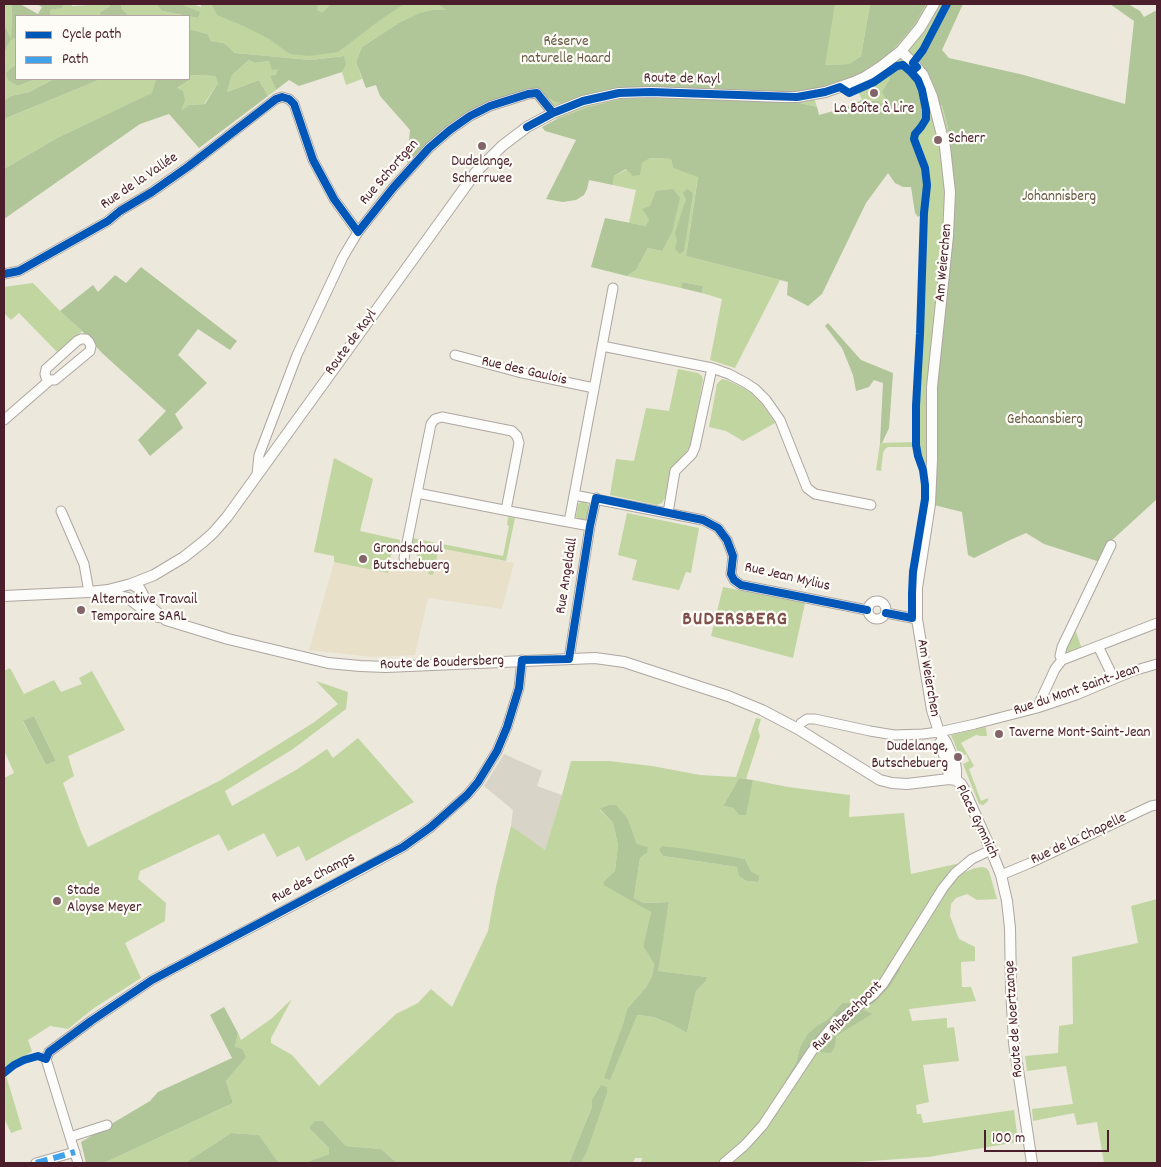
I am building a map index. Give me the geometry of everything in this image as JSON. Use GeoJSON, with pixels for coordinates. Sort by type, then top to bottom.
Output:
{"type":"FeatureCollection","features":[{"type":"Feature","properties":{"kind":"main road","name":"Route de Kayl"},"geometry":{"type":"LineString","coordinates":[[4,596],[89,592],[108,590],[131,584],[154,574],[184,557],[202,542],[227,517],[476,172],[502,146],[527,127],[553,113],[583,101],[619,93],[651,92],[782,97],[813,95],[825,92],[865,77],[901,51],[920,28],[934,4]]}},
{"type":"Feature","properties":{"kind":"main road","name":"Am Weierchen"},"geometry":{"type":"LineString","coordinates":[[901,51],[923,76],[932,96],[945,147],[950,192],[948,236],[932,387],[930,504],[917,588],[917,619],[932,710],[939,732]]}},
{"type":"Feature","properties":{"kind":"main road"},"geometry":{"type":"LineString","coordinates":[[130,600],[131,584]]}},
{"type":"Feature","properties":{"kind":"main road","name":"Route de Boudersberg"},"geometry":{"type":"LineString","coordinates":[[131,584],[140,589],[153,610],[166,620],[228,639],[328,663],[386,667],[595,658],[624,662],[744,702],[773,715],[798,728],[880,780],[907,784],[952,780]]}},
{"type":"Feature","properties":{"kind":"main road"},"geometry":{"type":"LineString","coordinates":[[89,592],[116,595],[130,600],[144,610],[166,620]]}},
{"type":"Feature","properties":{"kind":"main road","name":"Place Gymnich"},"geometry":{"type":"LineString","coordinates":[[939,732],[946,742],[955,763],[956,768],[952,780],[961,784],[964,789],[1001,875]]}},
{"type":"Feature","properties":{"kind":"main road","name":"Route de Noertzange"},"geometry":{"type":"LineString","coordinates":[[1001,875],[1007,901],[1010,928],[1014,1043],[1032,1163]]}},
{"type":"Feature","properties":{"kind":"street","name":"Rue Schortgen"},"geometry":{"type":"LineString","coordinates":[[257,475],[259,455],[298,355],[343,257],[358,232],[393,188],[429,148],[450,130],[470,116],[490,106],[528,94],[538,93],[553,113]]}},
{"type":"Feature","properties":{"kind":"street","name":"Rue Schortgen"},"geometry":{"type":"LineString","coordinates":[[282,97],[289,99],[294,104],[313,160],[334,199],[358,232]]}},
{"type":"Feature","properties":{"kind":"street","name":"Rue de la Vallée"},"geometry":{"type":"LineString","coordinates":[[4,274],[19,271],[108,221],[120,211],[152,192],[189,166],[282,97]]}},
{"type":"Feature","properties":{"kind":"street","name":"Rue Angeldall"},"geometry":{"type":"LineString","coordinates":[[569,522],[613,288]]}},
{"type":"Feature","properties":{"kind":"street"},"geometry":{"type":"LineString","coordinates":[[4,420],[50,380],[58,378],[90,351],[91,346],[86,339],[77,341],[46,369],[46,378],[50,380]]}},
{"type":"Feature","properties":{"kind":"street"},"geometry":{"type":"LineString","coordinates":[[602,346],[712,368],[746,382],[766,400],[780,420],[807,488],[815,494],[871,505]]}},
{"type":"Feature","properties":{"kind":"street","name":"Rue des Gaulois"},"geometry":{"type":"LineString","coordinates":[[455,355],[518,372],[594,388]]}},
{"type":"Feature","properties":{"kind":"street"},"geometry":{"type":"LineString","coordinates":[[668,513],[676,471],[696,447],[712,368]]}},
{"type":"Feature","properties":{"kind":"street"},"geometry":{"type":"LineString","coordinates":[[404,558],[431,424],[435,419],[442,417],[512,431],[518,436],[519,444],[506,510]]}},
{"type":"Feature","properties":{"kind":"street"},"geometry":{"type":"LineString","coordinates":[[417,493],[590,526]]}},
{"type":"Feature","properties":{"kind":"street","name":"Rue Jean Mylius"},"geometry":{"type":"LineString","coordinates":[[574,495],[703,520],[718,528],[728,540],[733,556],[731,574],[734,580],[741,585],[867,610]]}},
{"type":"Feature","properties":{"kind":"street","name":"Rue Angeldall"},"geometry":{"type":"LineString","coordinates":[[569,659],[596,498]]}},
{"type":"Feature","properties":{"kind":"street"},"geometry":{"type":"LineString","coordinates":[[61,511],[84,564],[89,592]]}},
{"type":"Feature","properties":{"kind":"street"},"geometry":{"type":"LineString","coordinates":[[1062,660],[1060,656],[1062,647],[1112,545]]}},
{"type":"Feature","properties":{"kind":"street","name":"Rue Jean Mylius"},"geometry":{"type":"LineString","coordinates":[[876,601],[884,604],[886,613],[880,620],[875,620],[871,618],[867,610],[872,602],[876,601]]}},
{"type":"Feature","properties":{"kind":"street","name":"Rue Jean Mylius"},"geometry":{"type":"LineString","coordinates":[[886,613],[917,619]]}},
{"type":"Feature","properties":{"kind":"street"},"geometry":{"type":"LineString","coordinates":[[1037,708],[1055,669],[1062,660],[1157,622]]}},
{"type":"Feature","properties":{"kind":"street"},"geometry":{"type":"LineString","coordinates":[[1098,646],[1114,679]]}},
{"type":"Feature","properties":{"kind":"street","name":"Rue des Champs"},"geometry":{"type":"LineString","coordinates":[[78,1163],[46,1059],[49,1052],[152,980],[403,846],[437,822],[467,795],[478,782],[497,751],[507,727],[519,688],[522,660]]}},
{"type":"Feature","properties":{"kind":"street","name":"Rue du Mont Saint-Jean"},"geometry":{"type":"LineString","coordinates":[[798,728],[807,719],[815,719],[894,735],[939,732],[1037,708],[1076,695],[1133,671],[1157,664]]}},
{"type":"Feature","properties":{"kind":"street","name":"Rue de la Chapelle"},"geometry":{"type":"LineString","coordinates":[[1001,875],[1157,804]]}},
{"type":"Feature","properties":{"kind":"street","name":"Rue Ribeschpont"},"geometry":{"type":"LineString","coordinates":[[724,1163],[745,1145],[763,1125],[812,1050],[830,1030],[846,1015],[873,995],[882,984],[943,888],[955,873],[972,859],[990,850]]}},
{"type":"Feature","properties":{"kind":"street"},"geometry":{"type":"LineString","coordinates":[[70,1137],[107,1125]]}},
{"type":"Feature","properties":{"kind":"street"},"geometry":{"type":"LineString","coordinates":[[36,1163],[75,1152]]}},
{"type":"Feature","properties":{"kind":"shaded area","name":"Grondschoul Butschebuerg"},"geometry":{"type":"Polygon","coordinates":[[[334,458],[373,479],[360,531],[400,540],[399,546],[394,549],[391,555],[395,566],[400,569],[406,570],[415,563],[430,566],[439,548],[514,563],[502,609],[428,598],[415,655],[372,657],[309,650],[334,562],[334,556],[314,552],[334,458]]]}},
{"type":"Feature","properties":{"kind":"shaded area"},"geometry":{"type":"Polygon","coordinates":[[[504,754],[542,771],[537,786],[562,795],[545,851],[511,826],[513,810],[484,786],[504,754]]]}},
{"type":"Feature","properties":{"kind":"green space"},"geometry":{"type":"Polygon","coordinates":[[[4,4],[12,4],[11,40],[15,38],[14,67],[15,80],[17,80],[18,86],[33,80],[52,80],[29,92],[11,96],[4,101],[4,53],[10,40],[4,25],[4,4]]]}},
{"type":"Feature","properties":{"kind":"green space"},"geometry":{"type":"Polygon","coordinates":[[[12,4],[20,4],[38,14],[42,7],[37,4],[63,4],[62,8],[50,10],[50,15],[15,15],[15,38],[10,41],[4,53],[4,25],[11,39],[12,4]]]}},
{"type":"Feature","properties":{"kind":"green space"},"geometry":{"type":"Polygon","coordinates":[[[63,4],[72,4],[72,6],[110,4],[110,6],[99,13],[101,15],[50,15],[50,10],[61,8],[63,4]]]}},
{"type":"Feature","properties":{"kind":"green space"},"geometry":{"type":"Polygon","coordinates":[[[110,4],[121,4],[121,8],[128,15],[101,15],[99,13],[110,6],[110,4]]]}},
{"type":"Feature","properties":{"kind":"green space"},"geometry":{"type":"Polygon","coordinates":[[[121,4],[156,4],[162,11],[183,15],[128,15],[121,8],[121,4]]]}},
{"type":"Feature","properties":{"kind":"green space"},"geometry":{"type":"Polygon","coordinates":[[[156,4],[181,4],[200,12],[198,18],[162,11],[156,4]]]}},
{"type":"Feature","properties":{"kind":"green space"},"geometry":{"type":"Polygon","coordinates":[[[181,4],[192,4],[201,7],[201,4],[870,4],[861,56],[849,64],[825,65],[825,87],[879,62],[906,35],[926,4],[947,4],[918,58],[923,67],[923,75],[935,107],[942,105],[948,128],[945,147],[950,192],[931,486],[916,447],[888,447],[883,453],[881,471],[876,470],[880,443],[916,442],[924,213],[927,185],[914,139],[915,134],[921,127],[890,78],[882,92],[894,115],[879,101],[862,100],[854,82],[813,95],[817,107],[796,102],[651,98],[619,99],[585,108],[557,119],[533,88],[397,24],[362,47],[356,62],[362,79],[346,85],[342,72],[346,65],[343,56],[311,60],[235,53],[224,43],[211,41],[208,34],[190,29],[190,16],[198,18],[181,4]]]}},
{"type":"Feature","properties":{"kind":"green space"},"geometry":{"type":"Polygon","coordinates":[[[318,4],[317,10],[322,13],[331,4],[404,4],[338,52],[309,56],[290,54],[269,39],[217,15],[212,5],[318,4]]]}},
{"type":"Feature","properties":{"kind":"green space","name":"Réserve naturelle Haard"},"geometry":{"type":"Polygon","coordinates":[[[438,4],[835,4],[825,65],[849,64],[861,56],[870,4],[926,4],[906,35],[879,62],[850,79],[825,87],[797,93],[782,93],[650,86],[617,89],[583,96],[562,103],[554,101],[533,88],[489,102],[470,112],[449,125],[407,163],[410,130],[380,96],[376,85],[366,88],[356,62],[362,47],[397,24],[420,13],[446,10],[438,4]]]}},
{"type":"Feature","properties":{"kind":"green space","name":"Gehaansbierg"},"geometry":{"type":"Polygon","coordinates":[[[947,4],[963,4],[942,50],[949,58],[1024,75],[1125,104],[1134,21],[1110,4],[1128,4],[1140,11],[1144,17],[1157,10],[1157,499],[1110,542],[1100,562],[1044,544],[1026,533],[974,558],[968,555],[962,512],[930,504],[932,387],[948,236],[945,147],[948,128],[942,105],[935,107],[923,75],[923,67],[918,58],[947,4]]]}},
{"type":"Feature","properties":{"kind":"green space"},"geometry":{"type":"Polygon","coordinates":[[[190,29],[208,34],[211,41],[224,43],[235,53],[311,60],[344,56],[346,65],[342,72],[299,86],[289,80],[276,90],[270,76],[276,75],[278,69],[272,70],[269,61],[255,63],[249,60],[232,75],[227,92],[259,80],[268,96],[199,148],[169,114],[140,124],[4,219],[4,169],[57,138],[152,93],[156,80],[188,80],[177,88],[183,91],[185,100],[181,111],[189,105],[205,104],[218,83],[215,76],[190,75],[190,29]]]}},
{"type":"Feature","properties":{"kind":"green space"},"geometry":{"type":"Polygon","coordinates":[[[249,60],[255,63],[269,61],[279,68],[276,76],[270,76],[276,90],[268,96],[259,80],[227,92],[232,75],[249,60]]]}},
{"type":"Feature","properties":{"kind":"green space"},"geometry":{"type":"Polygon","coordinates":[[[903,65],[918,80],[925,101],[926,119],[915,134],[914,139],[925,168],[927,185],[924,213],[918,217],[915,213],[911,187],[903,187],[895,183],[888,173],[866,203],[822,294],[808,306],[787,295],[788,282],[686,256],[698,177],[673,168],[671,159],[650,158],[642,163],[640,175],[633,176],[626,169],[614,176],[613,185],[589,180],[584,195],[576,200],[563,202],[546,199],[576,140],[545,131],[542,127],[585,108],[619,99],[651,98],[796,102],[817,107],[819,115],[841,109],[862,100],[879,101],[893,114],[882,92],[890,78],[889,72],[897,66],[903,65]]]}},
{"type":"Feature","properties":{"kind":"green space"},"geometry":{"type":"Polygon","coordinates":[[[14,66],[15,80],[33,80],[18,86],[8,80],[6,73],[14,66]]]}},
{"type":"Feature","properties":{"kind":"green space"},"geometry":{"type":"Polygon","coordinates":[[[190,75],[215,76],[218,83],[204,104],[189,105],[181,112],[176,89],[190,80],[190,75]]]}},
{"type":"Feature","properties":{"kind":"green space"},"geometry":{"type":"Polygon","coordinates":[[[52,80],[99,80],[4,119],[4,101],[11,96],[29,92],[52,80]]]}},
{"type":"Feature","properties":{"kind":"green space"},"geometry":{"type":"Polygon","coordinates":[[[99,80],[156,80],[153,93],[57,138],[4,169],[4,119],[99,80]]]}},
{"type":"Feature","properties":{"kind":"green space"},"geometry":{"type":"Polygon","coordinates":[[[650,158],[671,159],[673,168],[698,176],[686,256],[780,280],[735,368],[710,360],[722,299],[702,293],[703,286],[682,282],[681,288],[627,276],[636,270],[648,248],[662,251],[649,219],[647,226],[629,223],[636,190],[613,185],[614,176],[650,158]]]}},
{"type":"Feature","properties":{"kind":"green space"},"geometry":{"type":"Polygon","coordinates":[[[673,189],[680,198],[672,232],[662,251],[648,248],[636,270],[627,276],[591,267],[605,218],[646,226],[649,219],[642,209],[650,206],[656,191],[673,189]]]}},
{"type":"Feature","properties":{"kind":"green space"},"geometry":{"type":"Polygon","coordinates":[[[687,189],[693,193],[684,251],[680,254],[675,249],[677,241],[675,233],[686,199],[683,193],[687,189]]]}},
{"type":"Feature","properties":{"kind":"green space"},"geometry":{"type":"Polygon","coordinates":[[[141,267],[237,341],[230,350],[198,329],[178,355],[207,383],[175,414],[183,428],[150,456],[138,440],[166,411],[102,353],[60,311],[93,285],[98,292],[115,275],[126,283],[141,267]]]}},
{"type":"Feature","properties":{"kind":"green space"},"geometry":{"type":"Polygon","coordinates":[[[682,282],[703,286],[702,293],[681,288],[682,282]]]}},
{"type":"Feature","properties":{"kind":"green space"},"geometry":{"type":"Polygon","coordinates":[[[33,283],[82,331],[59,354],[19,313],[11,320],[4,313],[4,287],[33,283]]]}},
{"type":"Feature","properties":{"kind":"green space"},"geometry":{"type":"Polygon","coordinates":[[[828,323],[861,360],[893,373],[889,428],[882,443],[880,443],[883,383],[874,380],[869,387],[856,391],[853,375],[842,348],[825,326],[828,323]]]}},
{"type":"Feature","properties":{"kind":"green space"},"geometry":{"type":"Polygon","coordinates":[[[678,369],[698,373],[702,376],[703,380],[691,444],[671,469],[665,498],[662,503],[657,505],[610,495],[616,459],[634,461],[646,408],[669,411],[678,369]]]}},
{"type":"Feature","properties":{"kind":"green space"},"geometry":{"type":"Polygon","coordinates":[[[722,379],[751,393],[762,404],[775,423],[743,441],[726,431],[709,427],[717,384],[722,379]]]}},
{"type":"Feature","properties":{"kind":"green space"},"geometry":{"type":"Polygon","coordinates":[[[334,458],[373,479],[360,531],[400,540],[399,546],[394,549],[391,555],[388,573],[334,562],[334,556],[314,552],[334,458]]]}},
{"type":"Feature","properties":{"kind":"green space"},"geometry":{"type":"Polygon","coordinates":[[[582,501],[586,502],[589,506],[587,518],[583,521],[578,520],[576,516],[578,504],[582,501]]]}},
{"type":"Feature","properties":{"kind":"green space"},"geometry":{"type":"Polygon","coordinates":[[[627,513],[699,528],[691,573],[686,572],[679,590],[632,580],[637,560],[618,555],[627,513]]]}},
{"type":"Feature","properties":{"kind":"green space"},"geometry":{"type":"Polygon","coordinates":[[[508,517],[515,518],[506,561],[439,548],[433,575],[428,574],[430,566],[415,563],[416,551],[410,544],[412,538],[503,556],[509,526],[507,525],[508,517]]]}},
{"type":"Feature","properties":{"kind":"green space"},"geometry":{"type":"Polygon","coordinates":[[[723,587],[805,603],[793,658],[711,636],[723,587]]]}},
{"type":"Feature","properties":{"kind":"green space"},"geometry":{"type":"Polygon","coordinates":[[[1075,629],[1082,649],[1067,654],[1064,651],[1075,629]]]}},
{"type":"Feature","properties":{"kind":"green space"},"geometry":{"type":"Polygon","coordinates":[[[10,668],[24,694],[54,680],[61,692],[82,684],[79,678],[92,671],[125,730],[68,756],[74,776],[63,783],[88,847],[221,780],[313,723],[338,704],[316,681],[348,692],[346,709],[293,749],[225,791],[232,806],[296,770],[327,749],[333,758],[358,738],[414,802],[306,861],[299,846],[277,857],[264,833],[228,851],[219,834],[140,871],[138,879],[166,903],[165,921],[125,943],[141,978],[94,1008],[68,1029],[50,1026],[28,1040],[32,1051],[4,1072],[4,778],[14,773],[4,750],[4,671],[10,668]],[[34,716],[23,722],[46,765],[56,761],[34,716]]]}},
{"type":"Feature","properties":{"kind":"green space"},"geometry":{"type":"Polygon","coordinates":[[[34,716],[56,761],[46,765],[23,721],[34,716]]]}},
{"type":"Feature","properties":{"kind":"green space"},"geometry":{"type":"Polygon","coordinates":[[[756,718],[761,719],[758,729],[760,736],[746,779],[739,778],[723,806],[733,808],[739,815],[745,815],[753,780],[788,787],[850,795],[849,817],[904,813],[911,874],[957,865],[880,981],[853,1003],[842,1003],[827,1020],[818,1025],[800,1047],[796,1063],[786,1080],[790,1078],[769,1114],[744,1143],[721,1163],[641,1163],[642,1158],[635,1158],[633,1163],[581,1163],[587,1152],[607,1094],[592,1100],[592,1107],[569,1163],[397,1163],[381,1149],[346,1146],[323,1121],[309,1128],[329,1148],[329,1154],[309,1163],[279,1163],[259,1135],[231,1133],[185,1163],[104,1163],[233,1103],[226,1081],[245,1057],[235,1047],[238,1033],[241,1040],[271,1019],[292,999],[271,1038],[271,1043],[292,1055],[319,1086],[396,1014],[418,1003],[431,989],[452,1007],[488,931],[496,887],[511,826],[545,850],[571,761],[609,761],[652,766],[700,775],[736,777],[756,718]],[[608,805],[600,810],[613,823],[618,845],[615,871],[604,881],[651,912],[643,946],[654,964],[652,976],[646,987],[627,1009],[623,1024],[637,1015],[653,1017],[687,1033],[696,991],[706,981],[707,977],[657,971],[669,902],[643,903],[634,898],[640,858],[647,853],[637,844],[628,819],[608,805]],[[659,850],[663,856],[737,867],[747,881],[758,882],[758,876],[751,871],[745,859],[659,850]]]}},
{"type":"Feature","properties":{"kind":"green space"},"geometry":{"type":"Polygon","coordinates":[[[986,727],[987,736],[976,735],[961,743],[974,766],[969,769],[981,801],[988,798],[988,801],[983,805],[979,804],[963,764],[969,761],[966,754],[960,757],[951,735],[986,727]]]}},
{"type":"Feature","properties":{"kind":"green space"},"geometry":{"type":"Polygon","coordinates":[[[739,778],[753,780],[746,815],[739,815],[733,808],[723,806],[739,778]]]}},
{"type":"Feature","properties":{"kind":"green space"},"geometry":{"type":"Polygon","coordinates":[[[608,805],[616,805],[628,819],[637,844],[648,847],[647,853],[640,858],[634,898],[643,903],[669,902],[658,971],[707,977],[706,981],[696,991],[687,1033],[653,1017],[637,1015],[610,1080],[604,1078],[627,1009],[646,987],[652,976],[654,964],[643,946],[651,912],[604,885],[604,881],[615,871],[618,845],[613,823],[600,809],[608,805]]]}},
{"type":"Feature","properties":{"kind":"green space"},"geometry":{"type":"Polygon","coordinates":[[[662,846],[745,859],[751,871],[759,876],[758,882],[747,881],[739,876],[737,867],[663,856],[659,850],[662,846]]]}},
{"type":"Feature","properties":{"kind":"green space"},"geometry":{"type":"Polygon","coordinates":[[[982,867],[989,871],[997,899],[977,900],[967,894],[956,898],[951,904],[950,916],[959,939],[975,947],[975,961],[961,962],[962,987],[971,987],[976,1001],[909,1009],[912,1021],[947,1018],[947,1028],[954,1027],[959,1061],[923,1065],[929,1102],[916,1105],[917,1114],[921,1114],[923,1123],[1014,1110],[1018,1142],[928,1157],[842,1163],[729,1163],[811,1055],[898,966],[947,888],[958,875],[982,867]]]}},
{"type":"Feature","properties":{"kind":"green space"},"geometry":{"type":"Polygon","coordinates":[[[1157,899],[1157,1163],[1104,1163],[1097,1122],[1077,1125],[1074,1113],[1033,1121],[1032,1109],[1073,1104],[1066,1066],[1027,1071],[1025,1056],[1058,1053],[1059,1026],[1073,1024],[1072,957],[1138,943],[1131,906],[1157,899]]]}},
{"type":"Feature","properties":{"kind":"green space"},"geometry":{"type":"Polygon","coordinates":[[[892,963],[900,967],[900,970],[890,986],[874,1003],[861,1009],[872,1014],[836,1036],[835,1046],[831,1053],[819,1052],[829,1032],[796,1075],[785,1081],[796,1063],[800,1047],[808,1034],[827,1020],[842,1003],[853,1003],[870,991],[880,981],[888,964],[892,963]]]}},
{"type":"Feature","properties":{"kind":"green space"},"geometry":{"type":"Polygon","coordinates":[[[224,1007],[238,1033],[235,1047],[242,1049],[246,1057],[226,1081],[233,1103],[104,1163],[86,1163],[81,1142],[150,1101],[158,1092],[232,1058],[210,1015],[224,1007]]]}},
{"type":"Feature","properties":{"kind":"green space"},"geometry":{"type":"Polygon","coordinates":[[[5,1072],[22,1129],[11,1133],[4,1118],[5,1072]]]}},
{"type":"Feature","properties":{"kind":"green space"},"geometry":{"type":"Polygon","coordinates":[[[601,1085],[607,1087],[607,1094],[587,1152],[581,1163],[569,1163],[592,1107],[592,1100],[601,1085]]]}},
{"type":"Feature","properties":{"kind":"green space"},"geometry":{"type":"Polygon","coordinates":[[[315,1121],[323,1121],[346,1146],[381,1149],[397,1163],[309,1163],[329,1154],[329,1148],[309,1128],[315,1121]]]}},
{"type":"Feature","properties":{"kind":"green space"},"geometry":{"type":"Polygon","coordinates":[[[231,1133],[259,1135],[279,1163],[185,1163],[231,1133]]]}},
{"type":"Feature","properties":{"kind":"marked path"},"geometry":{"type":"LineString","coordinates":[[36,1163],[75,1152]]}},
{"type":"Feature","properties":{"kind":"cycle path"},"geometry":{"type":"LineString","coordinates":[[911,72],[917,67],[913,63],[923,50],[947,4]]}},
{"type":"Feature","properties":{"kind":"cycle path"},"geometry":{"type":"LineString","coordinates":[[527,127],[553,113],[583,101],[619,93],[651,92],[797,97],[840,87],[849,93],[874,82],[897,66],[903,65],[918,80],[922,90],[926,119],[915,134],[914,139],[925,168],[927,185],[924,213],[916,445],[923,470],[925,499],[913,572],[912,618],[886,613]]}},
{"type":"Feature","properties":{"kind":"cycle path"},"geometry":{"type":"LineString","coordinates":[[4,274],[19,271],[108,221],[120,211],[152,192],[189,166],[276,99],[282,97],[289,99],[294,104],[313,160],[334,199],[358,232],[393,188],[429,148],[470,116],[490,106],[537,93],[553,113]]}},
{"type":"Feature","properties":{"kind":"cycle path"},"geometry":{"type":"LineString","coordinates":[[4,1073],[24,1060],[38,1056],[46,1059],[49,1052],[152,980],[403,847],[431,827],[467,795],[478,782],[497,751],[507,727],[519,688],[522,660],[569,659],[596,498],[703,520],[718,528],[727,540],[733,556],[731,574],[734,580],[741,585],[867,610]]}},
{"type":"Feature","properties":{"kind":"place","name":"La Boîte à Lire"},"geometry":{"type":"Point","coordinates":[874,93]}},
{"type":"Feature","properties":{"kind":"place","name":"Scherr"},"geometry":{"type":"Point","coordinates":[938,140]}},
{"type":"Feature","properties":{"kind":"place","name":"Dudelange, Scherrwee"},"geometry":{"type":"Point","coordinates":[482,146]}},
{"type":"Feature","properties":{"kind":"place","name":"Grondschoul Butschebuerg"},"geometry":{"type":"Point","coordinates":[363,559]}},
{"type":"Feature","properties":{"kind":"place","name":"Alternative Travail Temporaire SARL"},"geometry":{"type":"Point","coordinates":[81,610]}},
{"type":"Feature","properties":{"kind":"place","name":"Taverne Mont-Saint-Jean"},"geometry":{"type":"Point","coordinates":[999,734]}},
{"type":"Feature","properties":{"kind":"place","name":"Dudelange, Butschebuerg"},"geometry":{"type":"Point","coordinates":[958,757]}},
{"type":"Feature","properties":{"kind":"place","name":"Stade Aloyse Meyer"},"geometry":{"type":"Point","coordinates":[57,901]}},
{"type":"Feature","properties":{"kind":"district","name":"BUDERSBERG"},"geometry":{"type":"Point","coordinates":[735,621]}},
{"type":"Feature","properties":{"kind":"park label","name":"Johannisberg"},"geometry":{"type":"Point","coordinates":[1059,198]}}]}
